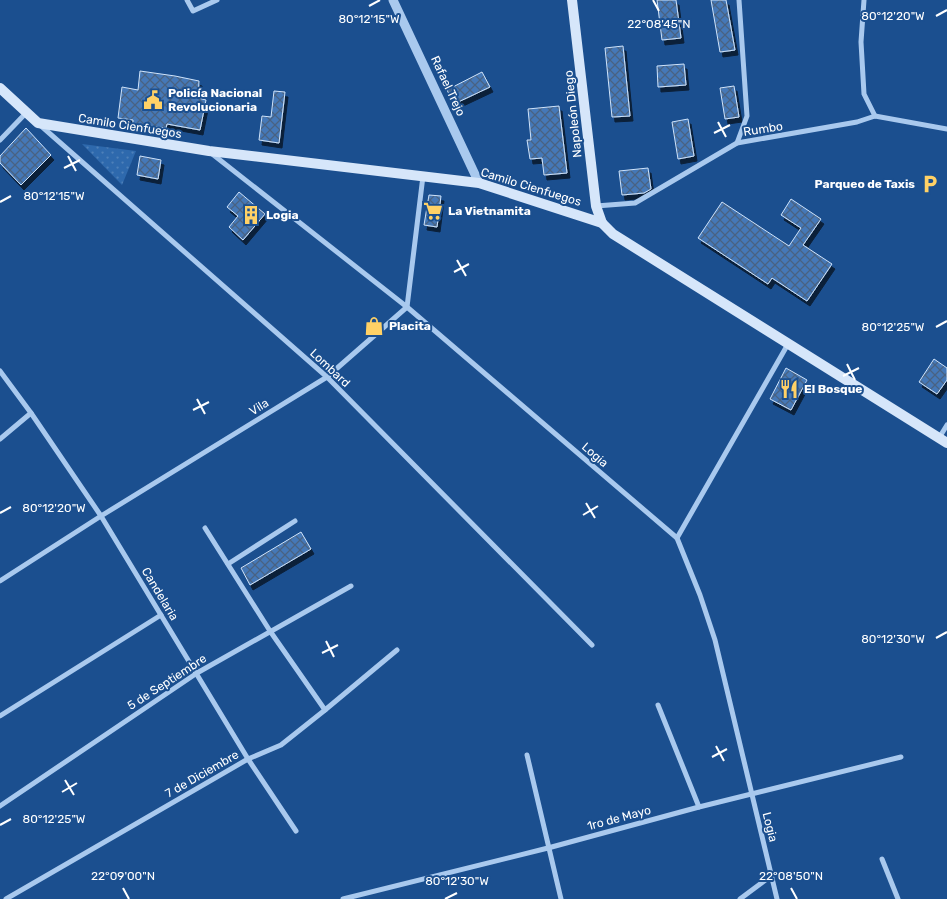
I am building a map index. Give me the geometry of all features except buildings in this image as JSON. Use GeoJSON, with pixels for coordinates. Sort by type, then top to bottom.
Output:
{"type":"FeatureCollection","features":[{"type":"Feature","properties":{"kind":"main road","name":"Napoleón Diego"},"geometry":{"type":"LineString","coordinates":[[572,0],[596,206],[602,223]]}},
{"type":"Feature","properties":{"kind":"main road"},"geometry":{"type":"LineString","coordinates":[[0,88],[38,123]]}},
{"type":"Feature","properties":{"kind":"main road","name":"Camilo Cienfuegos"},"geometry":{"type":"LineString","coordinates":[[38,123],[209,152],[479,183],[602,223],[613,234],[943,441]]}},
{"type":"Feature","properties":{"kind":"street"},"geometry":{"type":"LineString","coordinates":[[187,0],[193,11],[217,0]]}},
{"type":"Feature","properties":{"kind":"street","name":"Rafael Trejo"},"geometry":{"type":"LineString","coordinates":[[393,0],[479,183]]}},
{"type":"Feature","properties":{"kind":"street"},"geometry":{"type":"LineString","coordinates":[[737,143],[747,116],[739,0]]}},
{"type":"Feature","properties":{"kind":"street"},"geometry":{"type":"LineString","coordinates":[[864,0],[861,42],[864,94],[875,116]]}},
{"type":"Feature","properties":{"kind":"street"},"geometry":{"type":"LineString","coordinates":[[0,140],[26,113]]}},
{"type":"Feature","properties":{"kind":"street","name":"Rumbo"},"geometry":{"type":"LineString","coordinates":[[596,206],[635,203],[737,143],[857,122],[875,116],[947,129]]}},
{"type":"Feature","properties":{"kind":"street","name":"Lombard"},"geometry":{"type":"LineString","coordinates":[[38,123],[327,377],[592,645]]}},
{"type":"Feature","properties":{"kind":"street","name":"Logia"},"geometry":{"type":"LineString","coordinates":[[209,152],[407,307],[677,538],[700,595],[715,640],[778,899]]}},
{"type":"Feature","properties":{"kind":"street"},"geometry":{"type":"LineString","coordinates":[[407,307],[423,176]]}},
{"type":"Feature","properties":{"kind":"street","name":"Vila"},"geometry":{"type":"LineString","coordinates":[[0,581],[101,516],[327,377],[407,307]]}},
{"type":"Feature","properties":{"kind":"street"},"geometry":{"type":"LineString","coordinates":[[677,538],[788,344]]}},
{"type":"Feature","properties":{"kind":"street","name":"Candelaria"},"geometry":{"type":"LineString","coordinates":[[0,371],[101,516],[248,759],[296,831]]}},
{"type":"Feature","properties":{"kind":"street"},"geometry":{"type":"LineString","coordinates":[[0,439],[31,413]]}},
{"type":"Feature","properties":{"kind":"street"},"geometry":{"type":"LineString","coordinates":[[943,441],[947,425]]}},
{"type":"Feature","properties":{"kind":"street"},"geometry":{"type":"LineString","coordinates":[[228,564],[295,521]]}},
{"type":"Feature","properties":{"kind":"street"},"geometry":{"type":"LineString","coordinates":[[205,528],[270,631],[325,710]]}},
{"type":"Feature","properties":{"kind":"street","name":"5 de Septiembre"},"geometry":{"type":"LineString","coordinates":[[0,806],[197,673],[351,586]]}},
{"type":"Feature","properties":{"kind":"street"},"geometry":{"type":"LineString","coordinates":[[0,716],[161,615]]}},
{"type":"Feature","properties":{"kind":"street","name":"7 de Diciembre"},"geometry":{"type":"LineString","coordinates":[[6,899],[248,759],[281,745],[397,650]]}},
{"type":"Feature","properties":{"kind":"street"},"geometry":{"type":"LineString","coordinates":[[658,705],[699,806]]}},
{"type":"Feature","properties":{"kind":"street"},"geometry":{"type":"LineString","coordinates":[[527,755],[561,899]]}},
{"type":"Feature","properties":{"kind":"street","name":"1ro de Mayo"},"geometry":{"type":"LineString","coordinates":[[343,899],[548,848],[699,806],[901,757]]}},
{"type":"Feature","properties":{"kind":"street"},"geometry":{"type":"LineString","coordinates":[[882,859],[898,899]]}},
{"type":"Feature","properties":{"kind":"street"},"geometry":{"type":"LineString","coordinates":[[740,899],[772,876]]}},
{"type":"Feature","properties":{"kind":"shaded area"},"geometry":{"type":"Polygon","coordinates":[[[82,144],[136,151],[122,185],[82,144]]]}},
{"type":"Feature","properties":{"kind":"place","name":"Policía Nacional Revolucionaria"},"geometry":{"type":"Point","coordinates":[153,100]}},
{"type":"Feature","properties":{"kind":"place","name":"Parqueo de Taxis"},"geometry":{"type":"Point","coordinates":[930,184]}},
{"type":"Feature","properties":{"kind":"place","name":"La Vietnamita"},"geometry":{"type":"Point","coordinates":[433,211]}},
{"type":"Feature","properties":{"kind":"place","name":"Logia"},"geometry":{"type":"Point","coordinates":[251,215]}},
{"type":"Feature","properties":{"kind":"place","name":"Placita"},"geometry":{"type":"Point","coordinates":[374,326]}},
{"type":"Feature","properties":{"kind":"place","name":"El Bosque"},"geometry":{"type":"Point","coordinates":[789,389]}}]}
